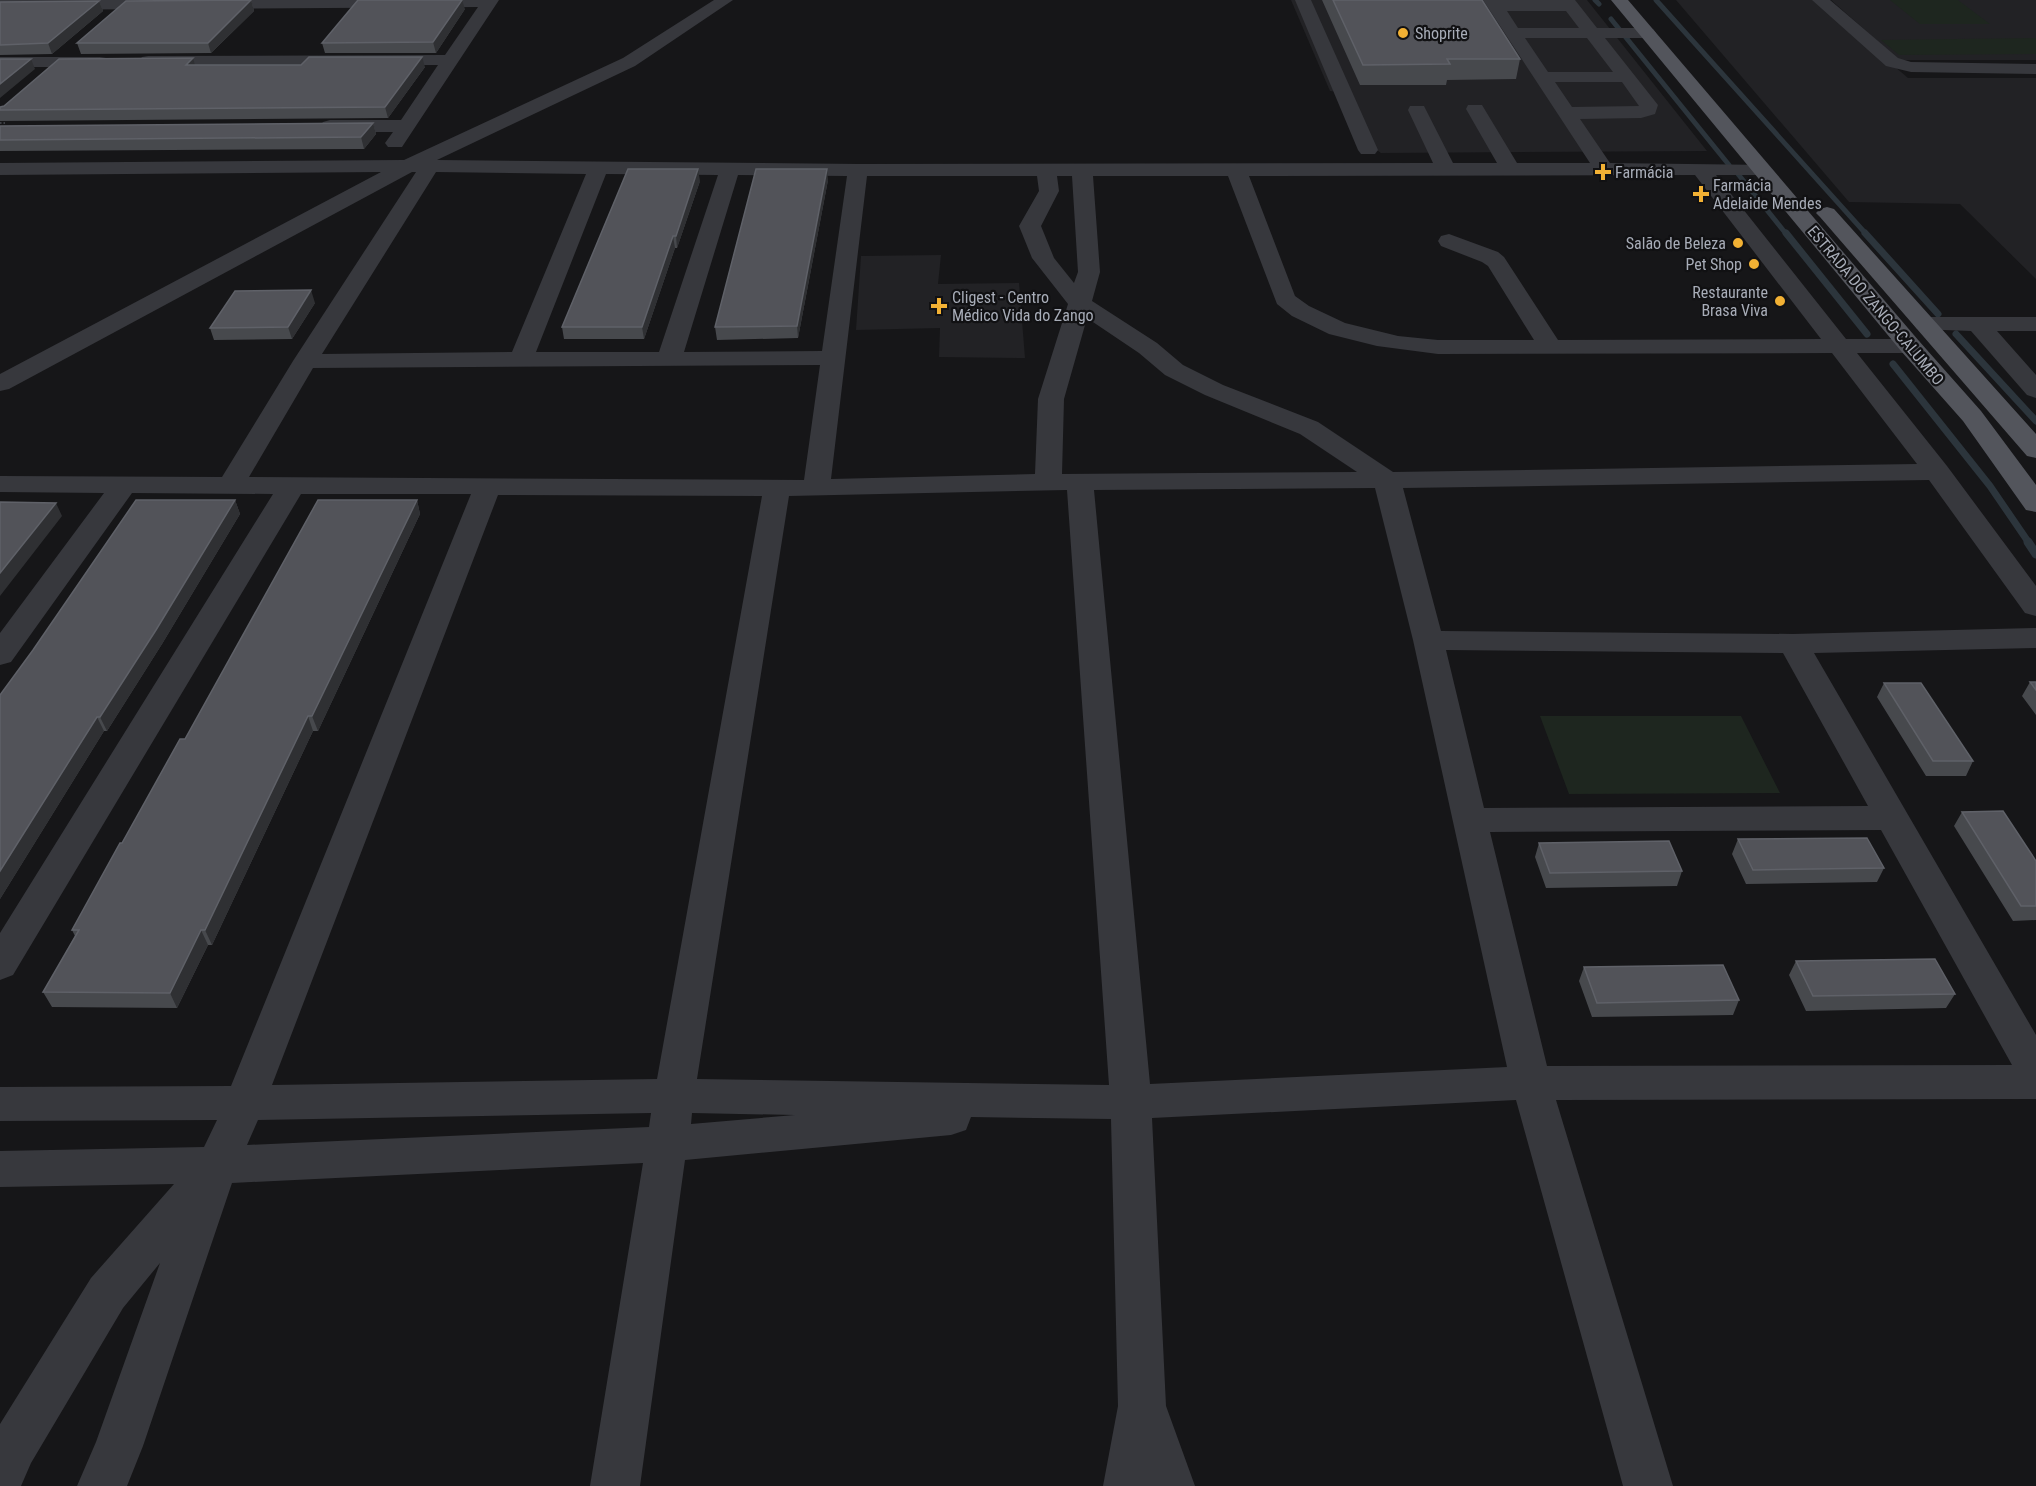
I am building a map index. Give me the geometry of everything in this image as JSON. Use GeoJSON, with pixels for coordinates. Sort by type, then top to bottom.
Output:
{"type":"FeatureCollection","features":[{"type":"Feature","properties":{"kind":"main road","name":"ESTRADA DO ZANGO-CALUMBO"},"geometry":{"type":"LineString","coordinates":[[1619,0],[1631,33],[1742,169],[1910,346],[1972,416],[2036,504]]}},
{"type":"Feature","properties":{"kind":"main road"},"geometry":{"type":"LineString","coordinates":[[1640,0],[1763,141]]}},
{"type":"Feature","properties":{"kind":"main road"},"geometry":{"type":"LineString","coordinates":[[1817,202],[1949,324],[2036,450]]}},
{"type":"Feature","properties":{"kind":"street"},"geometry":{"type":"LineString","coordinates":[[0,384],[419,166],[629,62],[725,0]]}},
{"type":"Feature","properties":{"kind":"street"},"geometry":{"type":"LineString","coordinates":[[1303,0],[1368,150]]}},
{"type":"Feature","properties":{"kind":"street"},"geometry":{"type":"LineString","coordinates":[[1820,0],[1892,62],[1911,67],[2036,69]]}},
{"type":"Feature","properties":{"kind":"street"},"geometry":{"type":"LineString","coordinates":[[379,166],[490,1]]}},
{"type":"Feature","properties":{"kind":"street"},"geometry":{"type":"LineString","coordinates":[[0,5],[128,2],[490,1]]}},
{"type":"Feature","properties":{"kind":"street"},"geometry":{"type":"LineString","coordinates":[[103,23],[128,2]]}},
{"type":"Feature","properties":{"kind":"street"},"geometry":{"type":"LineString","coordinates":[[1505,21],[1583,21]]}},
{"type":"Feature","properties":{"kind":"street"},"geometry":{"type":"LineString","coordinates":[[1505,21],[1583,21],[1631,33]]}},
{"type":"Feature","properties":{"kind":"street"},"geometry":{"type":"LineString","coordinates":[[1505,21],[1604,169]]}},
{"type":"Feature","properties":{"kind":"street"},"geometry":{"type":"LineString","coordinates":[[1568,113],[1641,112],[1648,110],[1649,105],[1583,21]]}},
{"type":"Feature","properties":{"kind":"street"},"geometry":{"type":"LineString","coordinates":[[39,78],[77,45]]}},
{"type":"Feature","properties":{"kind":"street"},"geometry":{"type":"LineString","coordinates":[[0,62],[450,60]]}},
{"type":"Feature","properties":{"kind":"street"},"geometry":{"type":"LineString","coordinates":[[1532,61],[1614,61]]}},
{"type":"Feature","properties":{"kind":"street"},"geometry":{"type":"LineString","coordinates":[[1544,77],[1626,77]]}},
{"type":"Feature","properties":{"kind":"street"},"geometry":{"type":"LineString","coordinates":[[1555,94],[1640,94]]}},
{"type":"Feature","properties":{"kind":"street"},"geometry":{"type":"LineString","coordinates":[[1475,109],[1510,169]]}},
{"type":"Feature","properties":{"kind":"street"},"geometry":{"type":"LineString","coordinates":[[1417,110],[1446,169]]}},
{"type":"Feature","properties":{"kind":"street"},"geometry":{"type":"LineString","coordinates":[[312,127],[406,126]]}},
{"type":"Feature","properties":{"kind":"street"},"geometry":{"type":"LineString","coordinates":[[231,485],[419,166]]}},
{"type":"Feature","properties":{"kind":"street"},"geometry":{"type":"LineString","coordinates":[[0,169],[419,166],[858,170],[1066,195]]}},
{"type":"Feature","properties":{"kind":"street"},"geometry":{"type":"LineString","coordinates":[[521,359],[599,167]]}},
{"type":"Feature","properties":{"kind":"street"},"geometry":{"type":"LineString","coordinates":[[669,359],[730,168]]}},
{"type":"Feature","properties":{"kind":"street"},"geometry":{"type":"LineString","coordinates":[[1236,169],[1285,299],[1317,320],[1348,331],[1413,345],[1910,346]]}},
{"type":"Feature","properties":{"kind":"street"},"geometry":{"type":"LineString","coordinates":[[1701,169],[1937,472],[2036,607]]}},
{"type":"Feature","properties":{"kind":"street"},"geometry":{"type":"LineString","coordinates":[[1082,170],[1742,169]]}},
{"type":"Feature","properties":{"kind":"street"},"geometry":{"type":"LineString","coordinates":[[816,488],[858,170]]}},
{"type":"Feature","properties":{"kind":"street"},"geometry":{"type":"LineString","coordinates":[[1082,170],[1066,195],[1035,217],[1030,226],[1032,236],[1052,273],[1080,303],[1148,348],[1174,370],[1214,390],[1309,428],[1387,480],[1428,640],[1531,1083],[1648,1486]]}},
{"type":"Feature","properties":{"kind":"street"},"geometry":{"type":"LineString","coordinates":[[1082,170],[1066,195],[1089,272],[1051,399],[1064,482],[1131,1102],[1142,1406],[1128,1486]]}},
{"type":"Feature","properties":{"kind":"street"},"geometry":{"type":"LineString","coordinates":[[1449,241],[1490,257],[1496,262],[1550,346]]}},
{"type":"Feature","properties":{"kind":"street"},"geometry":{"type":"LineString","coordinates":[[1949,324],[2036,324]]}},
{"type":"Feature","properties":{"kind":"street"},"geometry":{"type":"LineString","coordinates":[[1949,324],[2036,390]]}},
{"type":"Feature","properties":{"kind":"street"},"geometry":{"type":"LineString","coordinates":[[305,361],[833,358]]}},
{"type":"Feature","properties":{"kind":"street"},"geometry":{"type":"LineString","coordinates":[[0,484],[816,488],[1064,482],[1937,472]]}},
{"type":"Feature","properties":{"kind":"street"},"geometry":{"type":"LineString","coordinates":[[0,966],[293,484]]}},
{"type":"Feature","properties":{"kind":"street"},"geometry":{"type":"LineString","coordinates":[[0,655],[124,485]]}},
{"type":"Feature","properties":{"kind":"street"},"geometry":{"type":"LineString","coordinates":[[102,1486],[119,1446],[217,1166],[245,1103],[488,485]]}},
{"type":"Feature","properties":{"kind":"street"},"geometry":{"type":"LineString","coordinates":[[615,1486],[666,1144],[777,488]]}},
{"type":"Feature","properties":{"kind":"street"},"geometry":{"type":"LineString","coordinates":[[1428,640],[1793,644],[2036,638]]}},
{"type":"Feature","properties":{"kind":"street"},"geometry":{"type":"LineString","coordinates":[[1793,644],[2036,1071]]}},
{"type":"Feature","properties":{"kind":"street"},"geometry":{"type":"LineString","coordinates":[[1470,819],[1892,818]]}},
{"type":"Feature","properties":{"kind":"street"},"geometry":{"type":"LineString","coordinates":[[0,1169],[217,1166],[666,1144],[1131,1102],[1531,1083],[2036,1082]]}},
{"type":"Feature","properties":{"kind":"street"},"geometry":{"type":"LineString","coordinates":[[0,1104],[245,1103],[674,1096],[1131,1102]]}},
{"type":"Feature","properties":{"kind":"street"},"geometry":{"type":"LineString","coordinates":[[0,1476],[14,1446],[107,1293],[217,1166]]}},
{"type":"Feature","properties":{"kind":"street"},"geometry":{"type":"LineString","coordinates":[[1142,1406],[1170,1486]]}},
{"type":"Feature","properties":{"kind":"path"},"geometry":{"type":"LineString","coordinates":[[0,123],[7,123],[4,126]]}},
{"type":"Feature","properties":{"kind":"shaded area","name":"Shoprite"},"geometry":{"type":"Polygon","coordinates":[[[1291,0],[1587,0],[1707,151],[1381,153],[1364,141],[1350,93],[1330,91],[1291,0]]]}},
{"type":"Feature","properties":{"kind":"shaded area"},"geometry":{"type":"Polygon","coordinates":[[[1676,0],[1817,0],[1908,78],[2036,78],[2036,279],[1960,204],[1849,202],[1676,0]]]}},
{"type":"Feature","properties":{"kind":"shaded area"},"geometry":{"type":"Polygon","coordinates":[[[1831,0],[2036,0],[2036,60],[1899,60],[1831,0]]]}},
{"type":"Feature","properties":{"kind":"shaded area"},"geometry":{"type":"Polygon","coordinates":[[[1890,0],[1958,0],[1990,24],[1920,24],[1890,0]]]}},
{"type":"Feature","properties":{"kind":"shaded area"},"geometry":{"type":"Polygon","coordinates":[[[2036,38],[2036,54],[1899,55],[1881,40],[2036,38]]]}},
{"type":"Feature","properties":{"kind":"shaded area","name":"Cligest - Centro Médico Vida do Zango"},"geometry":{"type":"Polygon","coordinates":[[[941,255],[938,284],[1019,283],[1025,358],[939,357],[940,328],[856,330],[861,256],[941,255]]]}},
{"type":"Feature","properties":{"kind":"shaded area"},"geometry":{"type":"Polygon","coordinates":[[[1540,716],[1741,716],[1780,793],[1569,794],[1540,716]]]}},
{"type":"Feature","properties":{"kind":"building"},"geometry":{"type":"Polygon","coordinates":[[[251,0],[208,43],[77,43],[126,1],[251,0]]]}},
{"type":"Feature","properties":{"kind":"building"},"geometry":{"type":"Polygon","coordinates":[[[358,0],[462,0],[433,42],[322,43],[358,0]]]}},
{"type":"Feature","properties":{"kind":"building"},"geometry":{"type":"Polygon","coordinates":[[[1333,0],[1482,0],[1520,59],[1447,59],[1450,64],[1363,65],[1333,0]]]}},
{"type":"Feature","properties":{"kind":"building"},"geometry":{"type":"Polygon","coordinates":[[[99,1],[48,43],[0,45],[0,2],[99,1]]]}},
{"type":"Feature","properties":{"kind":"building"},"geometry":{"type":"Polygon","coordinates":[[[309,57],[422,57],[385,107],[0,110],[0,107],[59,59],[193,58],[186,65],[301,65],[309,57]]]}},
{"type":"Feature","properties":{"kind":"building"},"geometry":{"type":"Polygon","coordinates":[[[0,59],[31,59],[0,84],[0,59]]]}},
{"type":"Feature","properties":{"kind":"building"},"geometry":{"type":"Polygon","coordinates":[[[373,123],[361,137],[0,140],[0,126],[373,123]]]}},
{"type":"Feature","properties":{"kind":"building"},"geometry":{"type":"Polygon","coordinates":[[[628,169],[698,169],[642,327],[562,327],[628,169]]]}},
{"type":"Feature","properties":{"kind":"building"},"geometry":{"type":"Polygon","coordinates":[[[756,169],[827,169],[797,326],[715,327],[756,169]]]}},
{"type":"Feature","properties":{"kind":"building"},"geometry":{"type":"Polygon","coordinates":[[[311,290],[288,327],[210,328],[235,291],[311,290]]]}},
{"type":"Feature","properties":{"kind":"building"},"geometry":{"type":"Polygon","coordinates":[[[136,500],[235,500],[156,630],[100,717],[97,717],[0,871],[0,695],[136,500]]]}},
{"type":"Feature","properties":{"kind":"building"},"geometry":{"type":"Polygon","coordinates":[[[318,500],[417,500],[312,716],[308,716],[205,930],[201,930],[170,993],[43,992],[79,930],[72,930],[120,843],[180,739],[185,739],[318,500]]]}},
{"type":"Feature","properties":{"kind":"building"},"geometry":{"type":"Polygon","coordinates":[[[0,502],[56,503],[0,573],[0,502]]]}},
{"type":"Feature","properties":{"kind":"building"},"geometry":{"type":"Polygon","coordinates":[[[2030,682],[2036,682],[2036,690],[2030,682]]]}},
{"type":"Feature","properties":{"kind":"building"},"geometry":{"type":"Polygon","coordinates":[[[1884,683],[1921,683],[1973,761],[1933,761],[1884,683]]]}},
{"type":"Feature","properties":{"kind":"building"},"geometry":{"type":"Polygon","coordinates":[[[2003,811],[2036,861],[2036,906],[2021,906],[1962,812],[2003,811]]]}},
{"type":"Feature","properties":{"kind":"building"},"geometry":{"type":"Polygon","coordinates":[[[1867,838],[1884,868],[1753,870],[1738,839],[1867,838]]]}},
{"type":"Feature","properties":{"kind":"building"},"geometry":{"type":"Polygon","coordinates":[[[1669,841],[1682,871],[1550,873],[1539,843],[1669,841]]]}},
{"type":"Feature","properties":{"kind":"building"},"geometry":{"type":"Polygon","coordinates":[[[1935,959],[1955,994],[1813,996],[1796,961],[1935,959]]]}},
{"type":"Feature","properties":{"kind":"building"},"geometry":{"type":"Polygon","coordinates":[[[1723,965],[1739,1000],[1597,1003],[1584,967],[1723,965]]]}},
{"type":"Feature","properties":{"kind":"waterway"},"geometry":{"type":"LineString","coordinates":[[1595,0],[1599,4]]}},
{"type":"Feature","properties":{"kind":"waterway"},"geometry":{"type":"LineString","coordinates":[[1656,0],[1867,235]]}},
{"type":"Feature","properties":{"kind":"waterway"},"geometry":{"type":"LineString","coordinates":[[1611,19],[1729,165]]}},
{"type":"Feature","properties":{"kind":"waterway"},"geometry":{"type":"LineString","coordinates":[[1738,174],[1787,235]]}},
{"type":"Feature","properties":{"kind":"waterway"},"geometry":{"type":"LineString","coordinates":[[1786,233],[1867,334]]}},
{"type":"Feature","properties":{"kind":"waterway"},"geometry":{"type":"LineString","coordinates":[[1865,233],[1938,314]]}},
{"type":"Feature","properties":{"kind":"waterway"},"geometry":{"type":"LineString","coordinates":[[1956,334],[2036,421]]}},
{"type":"Feature","properties":{"kind":"waterway"},"geometry":{"type":"LineString","coordinates":[[1893,364],[1990,486],[2029,543]]}},
{"type":"Feature","properties":{"kind":"waterway"},"geometry":{"type":"LineString","coordinates":[[2028,542],[2036,554]]}},
{"type":"Feature","properties":{"kind":"place","name":"Shoprite"},"geometry":{"type":"Point","coordinates":[1403,33]}},
{"type":"Feature","properties":{"kind":"place","name":"Farmácia"},"geometry":{"type":"Point","coordinates":[1603,172]}},
{"type":"Feature","properties":{"kind":"place","name":"Farmácia Adelaide Mendes"},"geometry":{"type":"Point","coordinates":[1701,194]}},
{"type":"Feature","properties":{"kind":"place","name":"Salão de Beleza"},"geometry":{"type":"Point","coordinates":[1738,243]}},
{"type":"Feature","properties":{"kind":"place","name":"Pet Shop"},"geometry":{"type":"Point","coordinates":[1754,264]}},
{"type":"Feature","properties":{"kind":"place","name":"Restaurante Brasa Viva"},"geometry":{"type":"Point","coordinates":[1780,301]}},
{"type":"Feature","properties":{"kind":"place","name":"Cligest - Centro Médico Vida do Zango"},"geometry":{"type":"Point","coordinates":[939,306]}}]}
